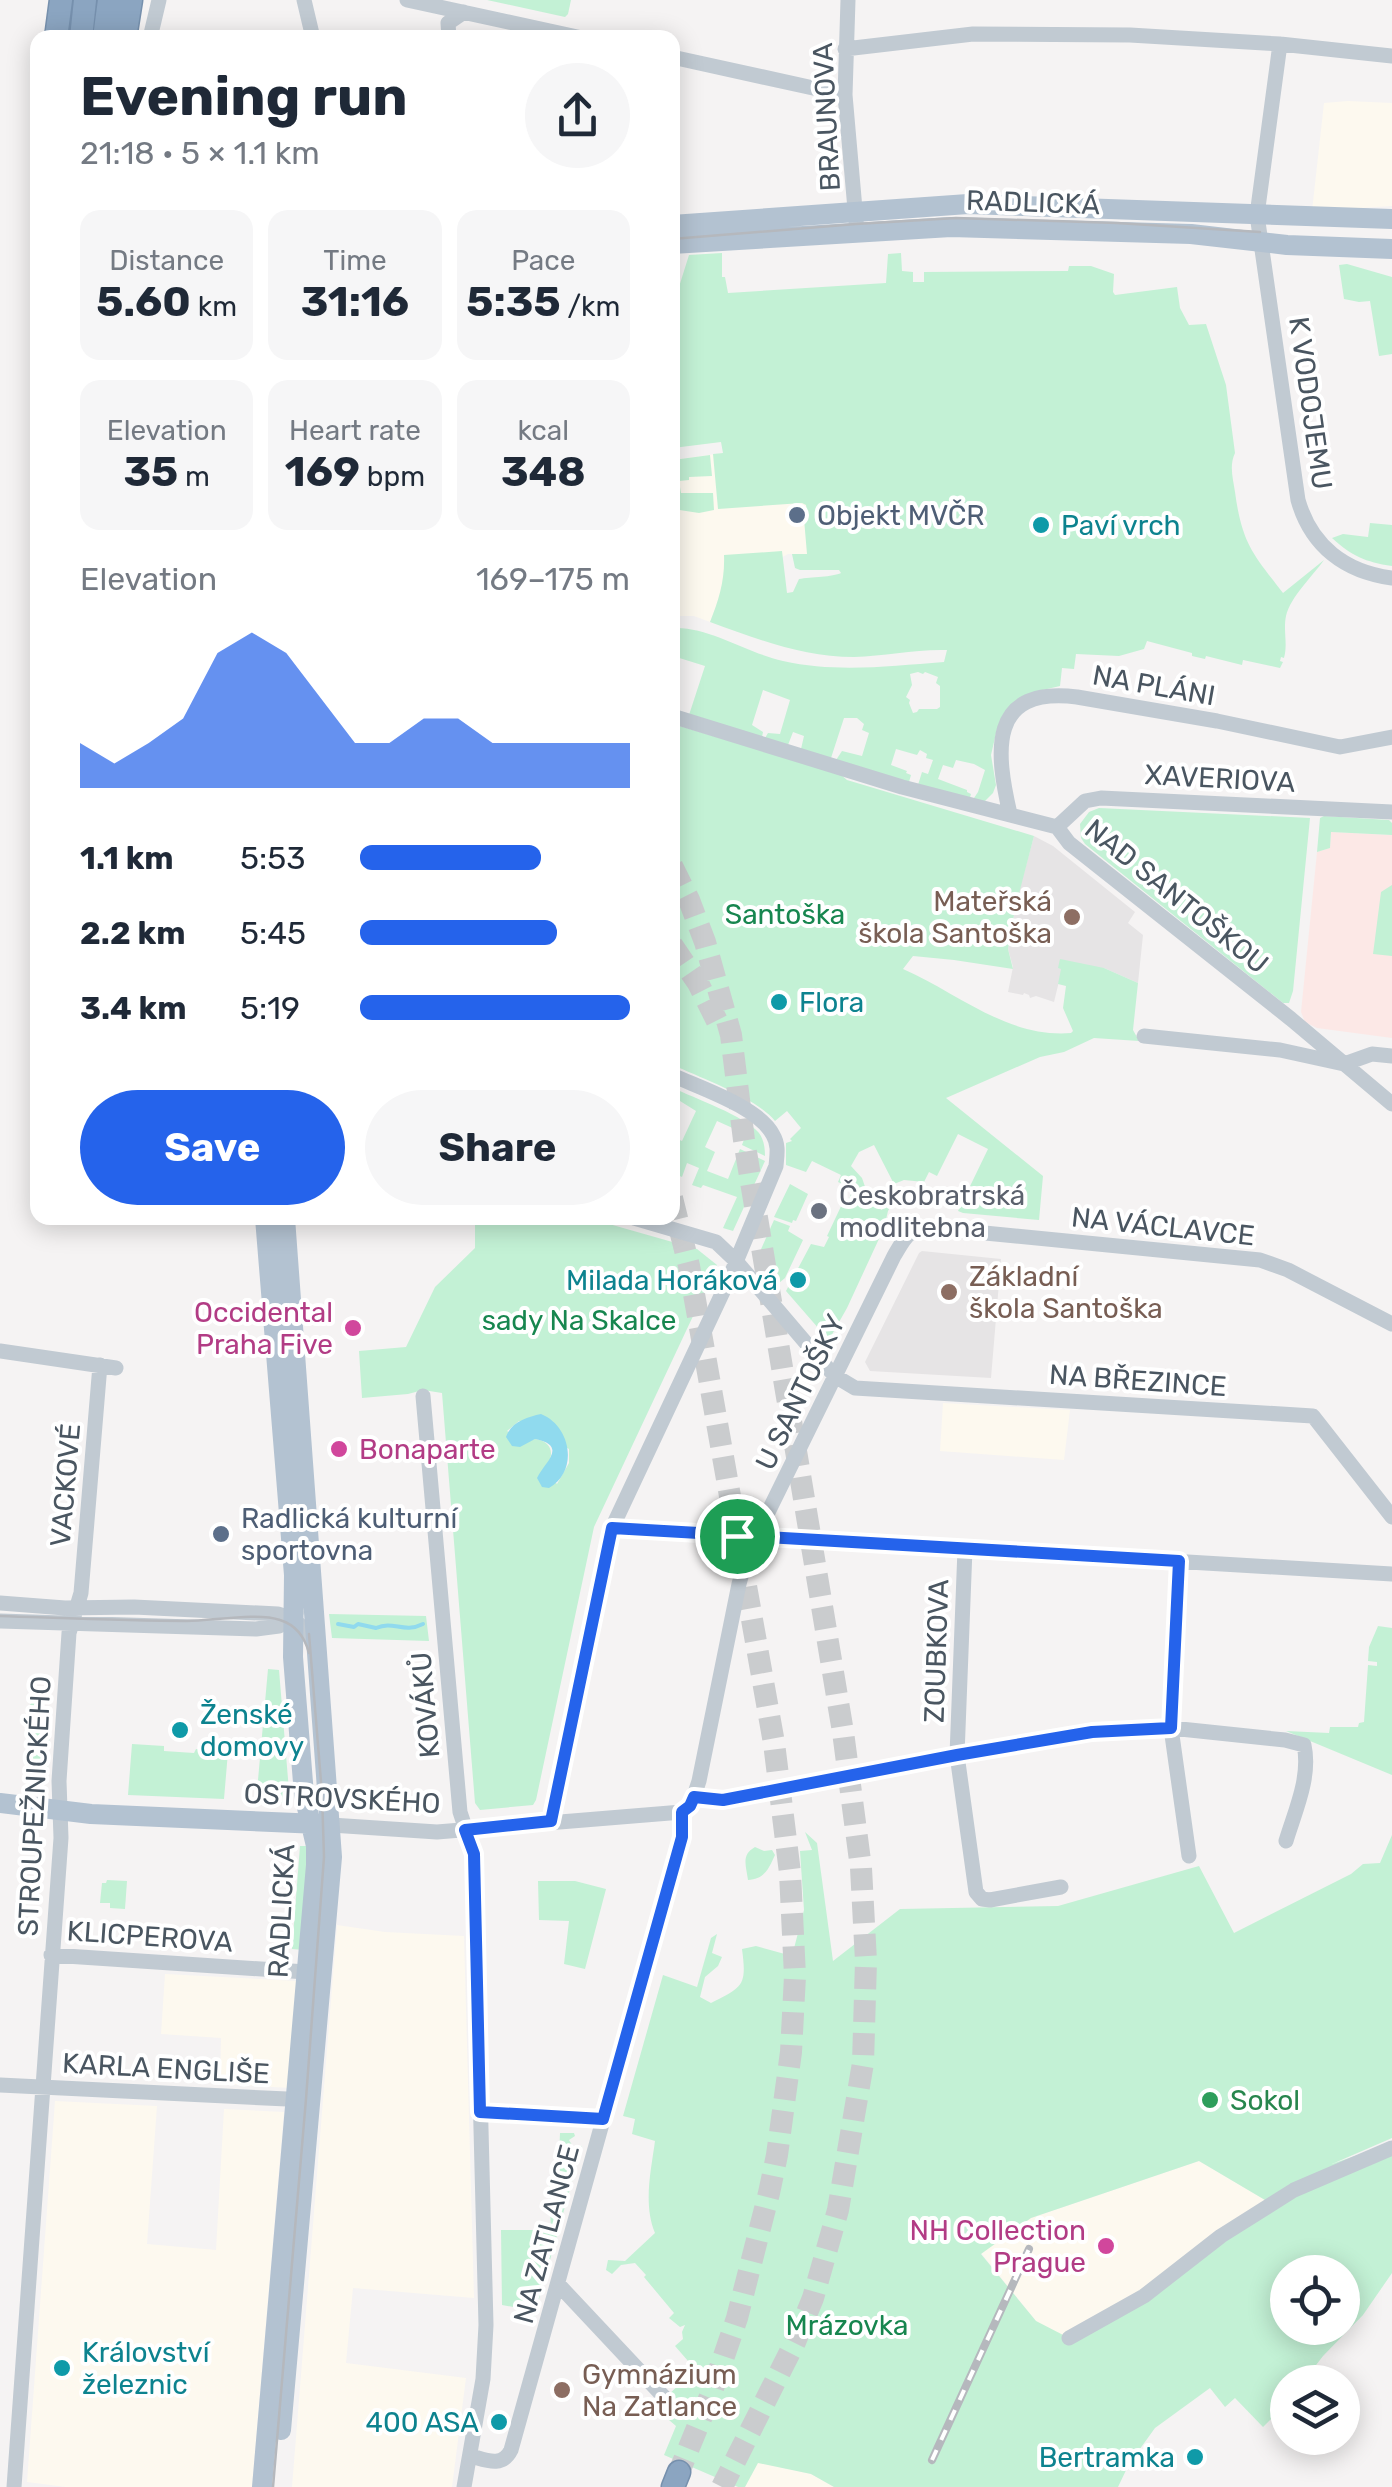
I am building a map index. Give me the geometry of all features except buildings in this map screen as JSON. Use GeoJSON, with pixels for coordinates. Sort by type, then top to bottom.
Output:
{"type":"FeatureCollection","features":[{"type":"Feature","properties":{"kind":"highway"},"geometry":{"type":"LineString","coordinates":[[57,30],[61,0]]}},
{"type":"Feature","properties":{"kind":"highway"},"geometry":{"type":"LineString","coordinates":[[82,30],[85,0]]}},
{"type":"Feature","properties":{"kind":"highway"},"geometry":{"type":"LineString","coordinates":[[105,30],[109,0]]}},
{"type":"Feature","properties":{"kind":"highway"},"geometry":{"type":"LineString","coordinates":[[126,30],[130,0]]}},
{"type":"Feature","properties":{"kind":"main road","name":"RADLICKÁ"},"geometry":{"type":"LineString","coordinates":[[680,223],[968,204],[1392,219]]}},
{"type":"Feature","properties":{"kind":"main road","name":"RADLICKÁ"},"geometry":{"type":"LineString","coordinates":[[680,244],[951,227],[1192,234],[1392,249]]}},
{"type":"Feature","properties":{"kind":"main road","name":"RADLICKÁ"},"geometry":{"type":"LineString","coordinates":[[262,2487],[316,1846],[326,1794],[316,1648],[302,1576],[266,1225]]}},
{"type":"Feature","properties":{"kind":"main road","name":"RADLICKÁ"},"geometry":{"type":"LineString","coordinates":[[276,2487],[332,1858],[304,1795],[293,1657],[292,1617],[302,1576],[285,1225]]}},
{"type":"Feature","properties":{"kind":"main road","name":"OSTROVSKÉHO"},"geometry":{"type":"LineString","coordinates":[[0,1803],[60,1811],[320,1825]]}},
{"type":"Feature","properties":{"kind":"street"},"geometry":{"type":"LineString","coordinates":[[152,30],[159,0]]}},
{"type":"Feature","properties":{"kind":"street"},"geometry":{"type":"LineString","coordinates":[[304,0],[311,30]]}},
{"type":"Feature","properties":{"kind":"street"},"geometry":{"type":"LineString","coordinates":[[407,0],[465,6],[553,30]]}},
{"type":"Feature","properties":{"kind":"street","name":"BRAUNOVA"},"geometry":{"type":"LineString","coordinates":[[848,0],[845,95],[857,232]]}},
{"type":"Feature","properties":{"kind":"street"},"geometry":{"type":"LineString","coordinates":[[448,30],[448,23],[465,6]]}},
{"type":"Feature","properties":{"kind":"street"},"geometry":{"type":"LineString","coordinates":[[845,49],[973,34],[1130,35],[1280,44],[1392,56]]}},
{"type":"Feature","properties":{"kind":"street","name":"K VODOJEMU"},"geometry":{"type":"LineString","coordinates":[[1280,44],[1258,215],[1298,500],[1304,519],[1332,556],[1358,571],[1392,578]]}},
{"type":"Feature","properties":{"kind":"street"},"geometry":{"type":"LineString","coordinates":[[680,59],[845,95]]}},
{"type":"Feature","properties":{"kind":"street","name":"NA PLÁNI"},"geometry":{"type":"LineString","coordinates":[[1010,814],[1000,772],[1002,737],[1014,713],[1044,696],[1076,697],[1218,721],[1340,747],[1392,737]]}},
{"type":"Feature","properties":{"kind":"street","name":"NAD SANTOŠKOU"},"geometry":{"type":"LineString","coordinates":[[680,718],[902,787],[1056,828],[1069,843],[1392,1104]]}},
{"type":"Feature","properties":{"kind":"street","name":"XAVERIOVA"},"geometry":{"type":"LineString","coordinates":[[1056,828],[1086,801],[1101,798],[1392,812]]}},
{"type":"Feature","properties":{"kind":"street"},"geometry":{"type":"LineString","coordinates":[[1144,1036],[1280,1050],[1344,1064],[1372,1054],[1392,1056]]}},
{"type":"Feature","properties":{"kind":"street"},"geometry":{"type":"LineString","coordinates":[[551,1821],[612,1528],[776,1166],[778,1150],[774,1135],[761,1119],[680,1079]]}},
{"type":"Feature","properties":{"kind":"street"},"geometry":{"type":"LineString","coordinates":[[658,1225],[716,1242],[835,1376]]}},
{"type":"Feature","properties":{"kind":"street","name":"NA VÁCLAVCE"},"geometry":{"type":"LineString","coordinates":[[914,1229],[1260,1260],[1288,1270],[1392,1324]]}},
{"type":"Feature","properties":{"kind":"street","name":"U SANTOŠKY"},"geometry":{"type":"LineString","coordinates":[[682,1812],[694,1797],[746,1555],[894,1256],[914,1229]]}},
{"type":"Feature","properties":{"kind":"street","name":"VACKOVÉ"},"geometry":{"type":"LineString","coordinates":[[0,1351],[108,1366],[81,1594],[76,1608]]}},
{"type":"Feature","properties":{"kind":"street","name":"NA BŘEZINCE"},"geometry":{"type":"LineString","coordinates":[[835,1376],[862,1390],[1312,1416],[1392,1517]]}},
{"type":"Feature","properties":{"kind":"street","name":"KOVÁKŮ"},"geometry":{"type":"LineString","coordinates":[[424,1396],[460,1812],[474,1854],[486,2326],[482,2379],[464,2487]]}},
{"type":"Feature","properties":{"kind":"street"},"geometry":{"type":"LineString","coordinates":[[612,1528],[1392,1574]]}},
{"type":"Feature","properties":{"kind":"street","name":"ZOUBKOVA"},"geometry":{"type":"LineString","coordinates":[[965,1549],[957,1755],[976,1890],[984,1900],[992,1900],[1062,1887]]}},
{"type":"Feature","properties":{"kind":"street"},"geometry":{"type":"LineString","coordinates":[[1179,1561],[1171,1728],[1189,1856]]}},
{"type":"Feature","properties":{"kind":"street"},"geometry":{"type":"LineString","coordinates":[[257,1620],[302,1576]]}},
{"type":"Feature","properties":{"kind":"street"},"geometry":{"type":"LineString","coordinates":[[0,1603],[76,1608],[134,1606],[257,1620],[293,1657]]}},
{"type":"Feature","properties":{"kind":"street","name":"STROUPEŽNICKÉHO"},"geometry":{"type":"LineString","coordinates":[[14,2486],[61,1838],[59,1776],[71,1624],[76,1608]]}},
{"type":"Feature","properties":{"kind":"street"},"geometry":{"type":"LineString","coordinates":[[0,1622],[71,1624],[292,1617],[316,1648]]}},
{"type":"Feature","properties":{"kind":"street"},"geometry":{"type":"LineString","coordinates":[[694,1797],[723,1800],[1092,1732],[1171,1728],[1286,1740],[1304,1746],[1307,1759],[1303,1782],[1286,1841]]}},
{"type":"Feature","properties":{"kind":"street","name":"OSTROVSKÉHO"},"geometry":{"type":"LineString","coordinates":[[320,1825],[403,1832],[465,1830],[682,1812]]}},
{"type":"Feature","properties":{"kind":"street","name":"NA ZATLANCE"},"geometry":{"type":"LineString","coordinates":[[470,2456],[499,2462],[509,2455],[682,1837],[682,1812]]}},
{"type":"Feature","properties":{"kind":"street","name":"KLICPEROVA"},"geometry":{"type":"LineString","coordinates":[[51,1955],[306,1972]]}},
{"type":"Feature","properties":{"kind":"street","name":"KARLA ENGLIŠE"},"geometry":{"type":"LineString","coordinates":[[0,2084],[287,2099]]}},
{"type":"Feature","properties":{"kind":"street"},"geometry":{"type":"LineString","coordinates":[[480,2112],[603,2119]]}},
{"type":"Feature","properties":{"kind":"street"},"geometry":{"type":"LineString","coordinates":[[1070,2338],[1144,2296],[1221,2236],[1294,2190],[1392,2148]]}},
{"type":"Feature","properties":{"kind":"street"},"geometry":{"type":"LineString","coordinates":[[558,2284],[664,2397]]}},
{"type":"Feature","properties":{"kind":"street"},"geometry":{"type":"LineString","coordinates":[[14,2486],[32,2487]]}},
{"type":"Feature","properties":{"kind":"shaded area"},"geometry":{"type":"Polygon","coordinates":[[[1324,103],[1392,103],[1392,206],[1312,211],[1324,103]]]}},
{"type":"Feature","properties":{"kind":"shaded area","name":"Objekt MVČR"},"geometry":{"type":"Polygon","coordinates":[[[724,453],[919,462],[924,558],[802,565],[793,554],[788,554],[722,591],[710,622],[680,616],[680,459],[724,453]]]}},
{"type":"Feature","properties":{"kind":"shaded area"},"geometry":{"type":"Polygon","coordinates":[[[1331,832],[1392,835],[1392,1038],[1317,1028],[1305,1022],[1301,1012],[1317,852],[1330,848],[1331,832]]]}},
{"type":"Feature","properties":{"kind":"shaded area","name":"Mateřská škola Santoška"},"geometry":{"type":"Polygon","coordinates":[[[1034,836],[1053,846],[1135,912],[1128,923],[1143,935],[1138,983],[1104,968],[1062,969],[1054,1002],[1008,992],[1013,967],[1008,949],[1034,836]]]}},
{"type":"Feature","properties":{"kind":"shaded area","name":"Základní škola Santoška"},"geometry":{"type":"Polygon","coordinates":[[[922,1251],[1001,1259],[991,1378],[870,1371],[865,1362],[922,1251]]]}},
{"type":"Feature","properties":{"kind":"shaded area"},"geometry":{"type":"Polygon","coordinates":[[[943,1403],[1070,1410],[1064,1460],[940,1451],[943,1403]]]}},
{"type":"Feature","properties":{"kind":"shaded area"},"geometry":{"type":"Polygon","coordinates":[[[337,1925],[464,1936],[474,2298],[353,2288],[346,2363],[466,2378],[452,2487],[292,2487],[337,1925]]]}},
{"type":"Feature","properties":{"kind":"shaded area"},"geometry":{"type":"Polygon","coordinates":[[[165,1974],[297,1981],[291,2088],[220,2084],[221,2038],[161,2034],[165,1974]]]}},
{"type":"Feature","properties":{"kind":"shaded area"},"geometry":{"type":"Polygon","coordinates":[[[55,2101],[157,2106],[147,2244],[216,2250],[224,2109],[284,2112],[252,2487],[66,2487],[27,2482],[55,2101]]]}},
{"type":"Feature","properties":{"kind":"shaded area"},"geometry":{"type":"Polygon","coordinates":[[[1199,2161],[1265,2200],[1069,2343],[1036,2321],[981,2253],[1031,2218],[1199,2161]]]}},
{"type":"Feature","properties":{"kind":"shaded area"},"geometry":{"type":"Polygon","coordinates":[[[757,2462],[811,2474],[834,2487],[745,2487],[757,2462]]]}},
{"type":"Feature","properties":{"kind":"green space"},"geometry":{"type":"Polygon","coordinates":[[[487,0],[571,0],[565,17],[487,0]]]}},
{"type":"Feature","properties":{"kind":"green space"},"geometry":{"type":"Polygon","coordinates":[[[722,253],[722,277],[728,293],[886,283],[888,254],[901,253],[902,271],[913,272],[913,282],[924,282],[924,272],[1068,271],[1069,266],[1091,266],[1114,274],[1115,295],[1177,287],[1180,308],[1189,325],[1206,324],[1226,385],[1235,453],[1233,477],[1241,524],[1250,547],[1283,593],[1324,560],[1289,609],[1280,668],[1243,660],[1242,665],[1206,656],[1205,659],[1147,641],[1144,649],[1119,656],[1076,654],[1074,669],[1062,668],[1060,686],[1030,693],[997,729],[991,755],[996,785],[985,801],[972,801],[985,770],[974,764],[956,760],[953,768],[943,765],[938,779],[967,790],[971,794],[969,801],[918,785],[922,772],[928,774],[933,760],[920,750],[917,755],[896,749],[891,765],[907,771],[911,775],[909,782],[836,760],[842,751],[862,756],[869,733],[862,730],[864,724],[857,718],[844,718],[831,758],[801,749],[804,736],[793,732],[788,745],[765,738],[768,733],[780,734],[790,700],[763,690],[752,725],[763,732],[762,737],[689,715],[705,666],[680,658],[680,629],[714,635],[783,661],[823,667],[944,662],[947,650],[866,656],[817,654],[710,622],[721,589],[724,555],[782,551],[787,593],[793,592],[799,579],[841,573],[795,568],[792,554],[807,554],[806,505],[718,509],[713,454],[723,453],[721,442],[680,447],[680,284],[689,255],[722,253]],[[925,672],[910,674],[912,685],[906,697],[913,713],[940,707],[938,677],[925,672]]]}},
{"type":"Feature","properties":{"kind":"green space"},"geometry":{"type":"Polygon","coordinates":[[[1339,265],[1392,277],[1392,354],[1379,356],[1370,301],[1344,299],[1339,265]]]}},
{"type":"Feature","properties":{"kind":"green space"},"geometry":{"type":"Polygon","coordinates":[[[710,455],[712,476],[680,481],[680,459],[710,455]]]}},
{"type":"Feature","properties":{"kind":"green space"},"geometry":{"type":"Polygon","coordinates":[[[680,487],[681,493],[713,493],[714,510],[680,510],[680,487]]]}},
{"type":"Feature","properties":{"kind":"green space"},"geometry":{"type":"Polygon","coordinates":[[[1370,523],[1392,525],[1392,566],[1359,557],[1332,538],[1343,534],[1368,537],[1370,523]]]}},
{"type":"Feature","properties":{"kind":"green space","name":"Santoška"},"geometry":{"type":"Polygon","coordinates":[[[680,726],[1034,836],[1008,949],[1013,969],[913,956],[903,969],[1004,1021],[1048,1033],[1073,1031],[1063,1008],[1066,986],[1058,984],[1060,959],[1104,968],[1138,983],[1133,1030],[1139,1041],[1094,1038],[946,1098],[1043,1176],[1039,1220],[958,1211],[988,1149],[958,1134],[937,1176],[929,1172],[924,1182],[904,1180],[894,1184],[896,1197],[884,1228],[830,1338],[786,1291],[811,1244],[824,1247],[844,1200],[848,1202],[853,1189],[838,1182],[841,1175],[812,1161],[806,1172],[786,1165],[786,1143],[801,1128],[787,1111],[775,1121],[741,1096],[680,1068],[680,726]],[[874,1145],[859,1152],[851,1166],[862,1178],[871,1204],[882,1210],[894,1184],[874,1145]]]}},
{"type":"Feature","properties":{"kind":"green space"},"geometry":{"type":"Polygon","coordinates":[[[1099,808],[1310,818],[1289,1003],[1283,1003],[1085,844],[1080,824],[1089,812],[1099,808]]]}},
{"type":"Feature","properties":{"kind":"green space"},"geometry":{"type":"Polygon","coordinates":[[[1320,818],[1389,820],[1392,835],[1331,832],[1330,848],[1317,852],[1320,818]]]}},
{"type":"Feature","properties":{"kind":"green space"},"geometry":{"type":"Polygon","coordinates":[[[1392,885],[1392,956],[1373,954],[1381,892],[1392,885]]]}},
{"type":"Feature","properties":{"kind":"green space"},"geometry":{"type":"Polygon","coordinates":[[[680,1091],[743,1120],[762,1138],[765,1156],[742,1145],[746,1134],[717,1121],[705,1147],[715,1152],[707,1171],[728,1179],[740,1149],[765,1161],[733,1231],[723,1228],[737,1197],[692,1185],[699,1168],[687,1163],[680,1176],[680,1140],[696,1111],[680,1101],[680,1091]]]}},
{"type":"Feature","properties":{"kind":"green space"},"geometry":{"type":"Polygon","coordinates":[[[790,1184],[808,1194],[792,1223],[774,1217],[790,1184]]]}},
{"type":"Feature","properties":{"kind":"green space"},"geometry":{"type":"Polygon","coordinates":[[[774,1220],[790,1226],[788,1231],[803,1240],[779,1283],[758,1256],[774,1220]]]}},
{"type":"Feature","properties":{"kind":"green space","name":"sady Na Skalce"},"geometry":{"type":"Polygon","coordinates":[[[475,1225],[613,1225],[697,1249],[717,1265],[594,1527],[533,1805],[480,1810],[475,1803],[442,1393],[423,1390],[362,1398],[359,1351],[406,1347],[435,1287],[475,1248],[475,1225]],[[519,1421],[507,1431],[527,1442],[541,1440],[549,1446],[550,1460],[543,1469],[557,1484],[569,1463],[569,1449],[519,1421]]]}},
{"type":"Feature","properties":{"kind":"green space"},"geometry":{"type":"Polygon","coordinates":[[[329,1614],[426,1616],[429,1641],[332,1638],[329,1614]]]}},
{"type":"Feature","properties":{"kind":"green space"},"geometry":{"type":"Polygon","coordinates":[[[1378,1626],[1392,1628],[1392,1775],[1286,1731],[1329,1733],[1330,1727],[1358,1727],[1364,1722],[1368,1665],[1377,1666],[1377,1662],[1368,1661],[1369,1647],[1378,1626]]]}},
{"type":"Feature","properties":{"kind":"green space"},"geometry":{"type":"Polygon","coordinates":[[[268,1669],[279,1670],[290,1803],[256,1802],[268,1669]]]}},
{"type":"Feature","properties":{"kind":"green space"},"geometry":{"type":"Polygon","coordinates":[[[32,1702],[46,1713],[50,1736],[49,1743],[30,1742],[32,1702]]]}},
{"type":"Feature","properties":{"kind":"green space"},"geometry":{"type":"Polygon","coordinates":[[[30,1742],[31,1753],[49,1754],[47,1776],[30,1777],[30,1742]]]}},
{"type":"Feature","properties":{"kind":"green space"},"geometry":{"type":"Polygon","coordinates":[[[132,1744],[164,1746],[164,1751],[228,1752],[224,1799],[128,1795],[132,1744]]]}},
{"type":"Feature","properties":{"kind":"green space","name":"Mrázovka"},"geometry":{"type":"Polygon","coordinates":[[[805,1832],[817,1843],[833,1961],[900,1909],[1058,1906],[1199,1866],[1234,1933],[1351,1874],[1363,1864],[1380,1863],[1392,1835],[1392,2138],[1332,2164],[1392,2143],[1392,2273],[1360,2318],[1360,2255],[1270,2255],[1270,2345],[1334,2345],[1316,2365],[1270,2365],[1270,2420],[1263,2427],[1235,2398],[1225,2407],[1210,2388],[1155,2428],[1118,2487],[834,2487],[811,2474],[758,2463],[745,2487],[738,2487],[664,2455],[676,2426],[655,2408],[695,2369],[675,2346],[683,2339],[685,2325],[680,2327],[669,2318],[674,2313],[646,2275],[635,2263],[621,2265],[612,2274],[606,2270],[608,2260],[625,2261],[655,2233],[649,2199],[655,2141],[632,2134],[635,2119],[623,2116],[663,1975],[697,1987],[711,1938],[717,1934],[712,1953],[722,1957],[705,1977],[700,1997],[711,2003],[740,1984],[744,1971],[742,1949],[756,1946],[792,1956],[804,1910],[800,1851],[812,1850],[805,1832]],[[1199,2161],[1031,2218],[981,2254],[1036,2321],[1069,2338],[1144,2296],[1265,2200],[1199,2161]]]}},
{"type":"Feature","properties":{"kind":"green space"},"geometry":{"type":"Polygon","coordinates":[[[300,1846],[313,1846],[304,1950],[292,1949],[300,1846]]]}},
{"type":"Feature","properties":{"kind":"green space"},"geometry":{"type":"Polygon","coordinates":[[[755,1847],[772,1850],[775,1855],[762,1875],[748,1880],[746,1857],[755,1847]]]}},
{"type":"Feature","properties":{"kind":"green space"},"geometry":{"type":"Polygon","coordinates":[[[127,1881],[125,1909],[100,1903],[102,1883],[127,1881]]]}},
{"type":"Feature","properties":{"kind":"green space"},"geometry":{"type":"Polygon","coordinates":[[[538,1881],[575,1881],[606,1889],[585,1969],[564,1964],[569,1921],[539,1920],[538,1881]]]}},
{"type":"Feature","properties":{"kind":"green space"},"geometry":{"type":"Polygon","coordinates":[[[560,2133],[574,2133],[569,2140],[575,2150],[582,2146],[534,2317],[524,2309],[502,2305],[501,2230],[551,2230],[549,2180],[558,2179],[560,2133]]]}},
{"type":"Feature","properties":{"kind":"water"},"geometry":{"type":"Polygon","coordinates":[[[541,1414],[559,1428],[568,1449],[565,1471],[549,1488],[542,1487],[537,1478],[551,1456],[551,1446],[535,1439],[520,1447],[512,1446],[506,1437],[516,1424],[541,1414]]]}},
{"type":"Feature","properties":{"kind":"waterway"},"geometry":{"type":"LineString","coordinates":[[338,1624],[376,1628],[423,1624]]}},
{"type":"Feature","properties":{"kind":"tunnel"},"geometry":{"type":"LineString","coordinates":[[680,882],[705,942],[731,1035],[744,1140],[843,1732],[861,1868],[866,1961],[863,2063],[838,2210],[813,2298],[795,2342],[722,2487]]}},
{"type":"Feature","properties":{"kind":"tunnel"},"geometry":{"type":"LineString","coordinates":[[680,957],[718,1023]]}},
{"type":"Feature","properties":{"kind":"tunnel"},"geometry":{"type":"LineString","coordinates":[[679,1225],[774,1743],[790,1873],[795,1976],[791,2052],[769,2193],[737,2318],[679,2472]]}},
{"type":"Feature","properties":{"kind":"tram line"},"geometry":{"type":"LineString","coordinates":[[680,238],[956,218],[1260,232]]}},
{"type":"Feature","properties":{"kind":"tram line"},"geometry":{"type":"LineString","coordinates":[[0,1616],[164,1621],[271,1618],[295,1629],[309,1653]]}},
{"type":"Feature","properties":{"kind":"tram line"},"geometry":{"type":"LineString","coordinates":[[273,2487],[324,1857],[309,1634]]}},
{"type":"Feature","properties":{"kind":"railway"},"geometry":{"type":"LineString","coordinates":[[932,2460],[1029,2249]]}},
{"type":"Feature","properties":{"kind":"place","name":"Objekt MVČR"},"geometry":{"type":"Point","coordinates":[797,515]}},
{"type":"Feature","properties":{"kind":"place","name":"Paví vrch"},"geometry":{"type":"Point","coordinates":[1041,525]}},
{"type":"Feature","properties":{"kind":"place","name":"Mateřská škola Santoška"},"geometry":{"type":"Point","coordinates":[1072,917]}},
{"type":"Feature","properties":{"kind":"place","name":"Flora"},"geometry":{"type":"Point","coordinates":[779,1002]}},
{"type":"Feature","properties":{"kind":"place","name":"Českobratrská modlitebna"},"geometry":{"type":"Point","coordinates":[819,1211]}},
{"type":"Feature","properties":{"kind":"place","name":"Milada Horáková"},"geometry":{"type":"Point","coordinates":[798,1280]}},
{"type":"Feature","properties":{"kind":"place","name":"Základní škola Santoška"},"geometry":{"type":"Point","coordinates":[949,1292]}},
{"type":"Feature","properties":{"kind":"place","name":"Occidental Praha Five"},"geometry":{"type":"Point","coordinates":[353,1328]}},
{"type":"Feature","properties":{"kind":"place","name":"Bonaparte"},"geometry":{"type":"Point","coordinates":[339,1449]}},
{"type":"Feature","properties":{"kind":"place","name":"Radlická kulturní sportovna"},"geometry":{"type":"Point","coordinates":[221,1534]}},
{"type":"Feature","properties":{"kind":"place","name":"Ženské domovy"},"geometry":{"type":"Point","coordinates":[180,1730]}},
{"type":"Feature","properties":{"kind":"place","name":"Sokol"},"geometry":{"type":"Point","coordinates":[1210,2100]}},
{"type":"Feature","properties":{"kind":"place","name":"NH Collection Prague"},"geometry":{"type":"Point","coordinates":[1106,2246]}},
{"type":"Feature","properties":{"kind":"place","name":"Království železnic"},"geometry":{"type":"Point","coordinates":[62,2368]}},
{"type":"Feature","properties":{"kind":"place","name":"Gymnázium Na Zatlance"},"geometry":{"type":"Point","coordinates":[562,2390]}},
{"type":"Feature","properties":{"kind":"place","name":"400 ASA"},"geometry":{"type":"Point","coordinates":[499,2422]}},
{"type":"Feature","properties":{"kind":"place","name":"Bertramka"},"geometry":{"type":"Point","coordinates":[1195,2457]}},
{"type":"Feature","properties":{"kind":"route"},"geometry":{"type":"LineString","coordinates":[[612,1528],[737,1536],[1179,1561],[1171,1728],[1092,1732],[723,1800],[694,1797],[682,1812],[682,1837],[603,2119],[480,2112],[474,1854],[465,1830],[551,1821],[612,1528]]}}]}
